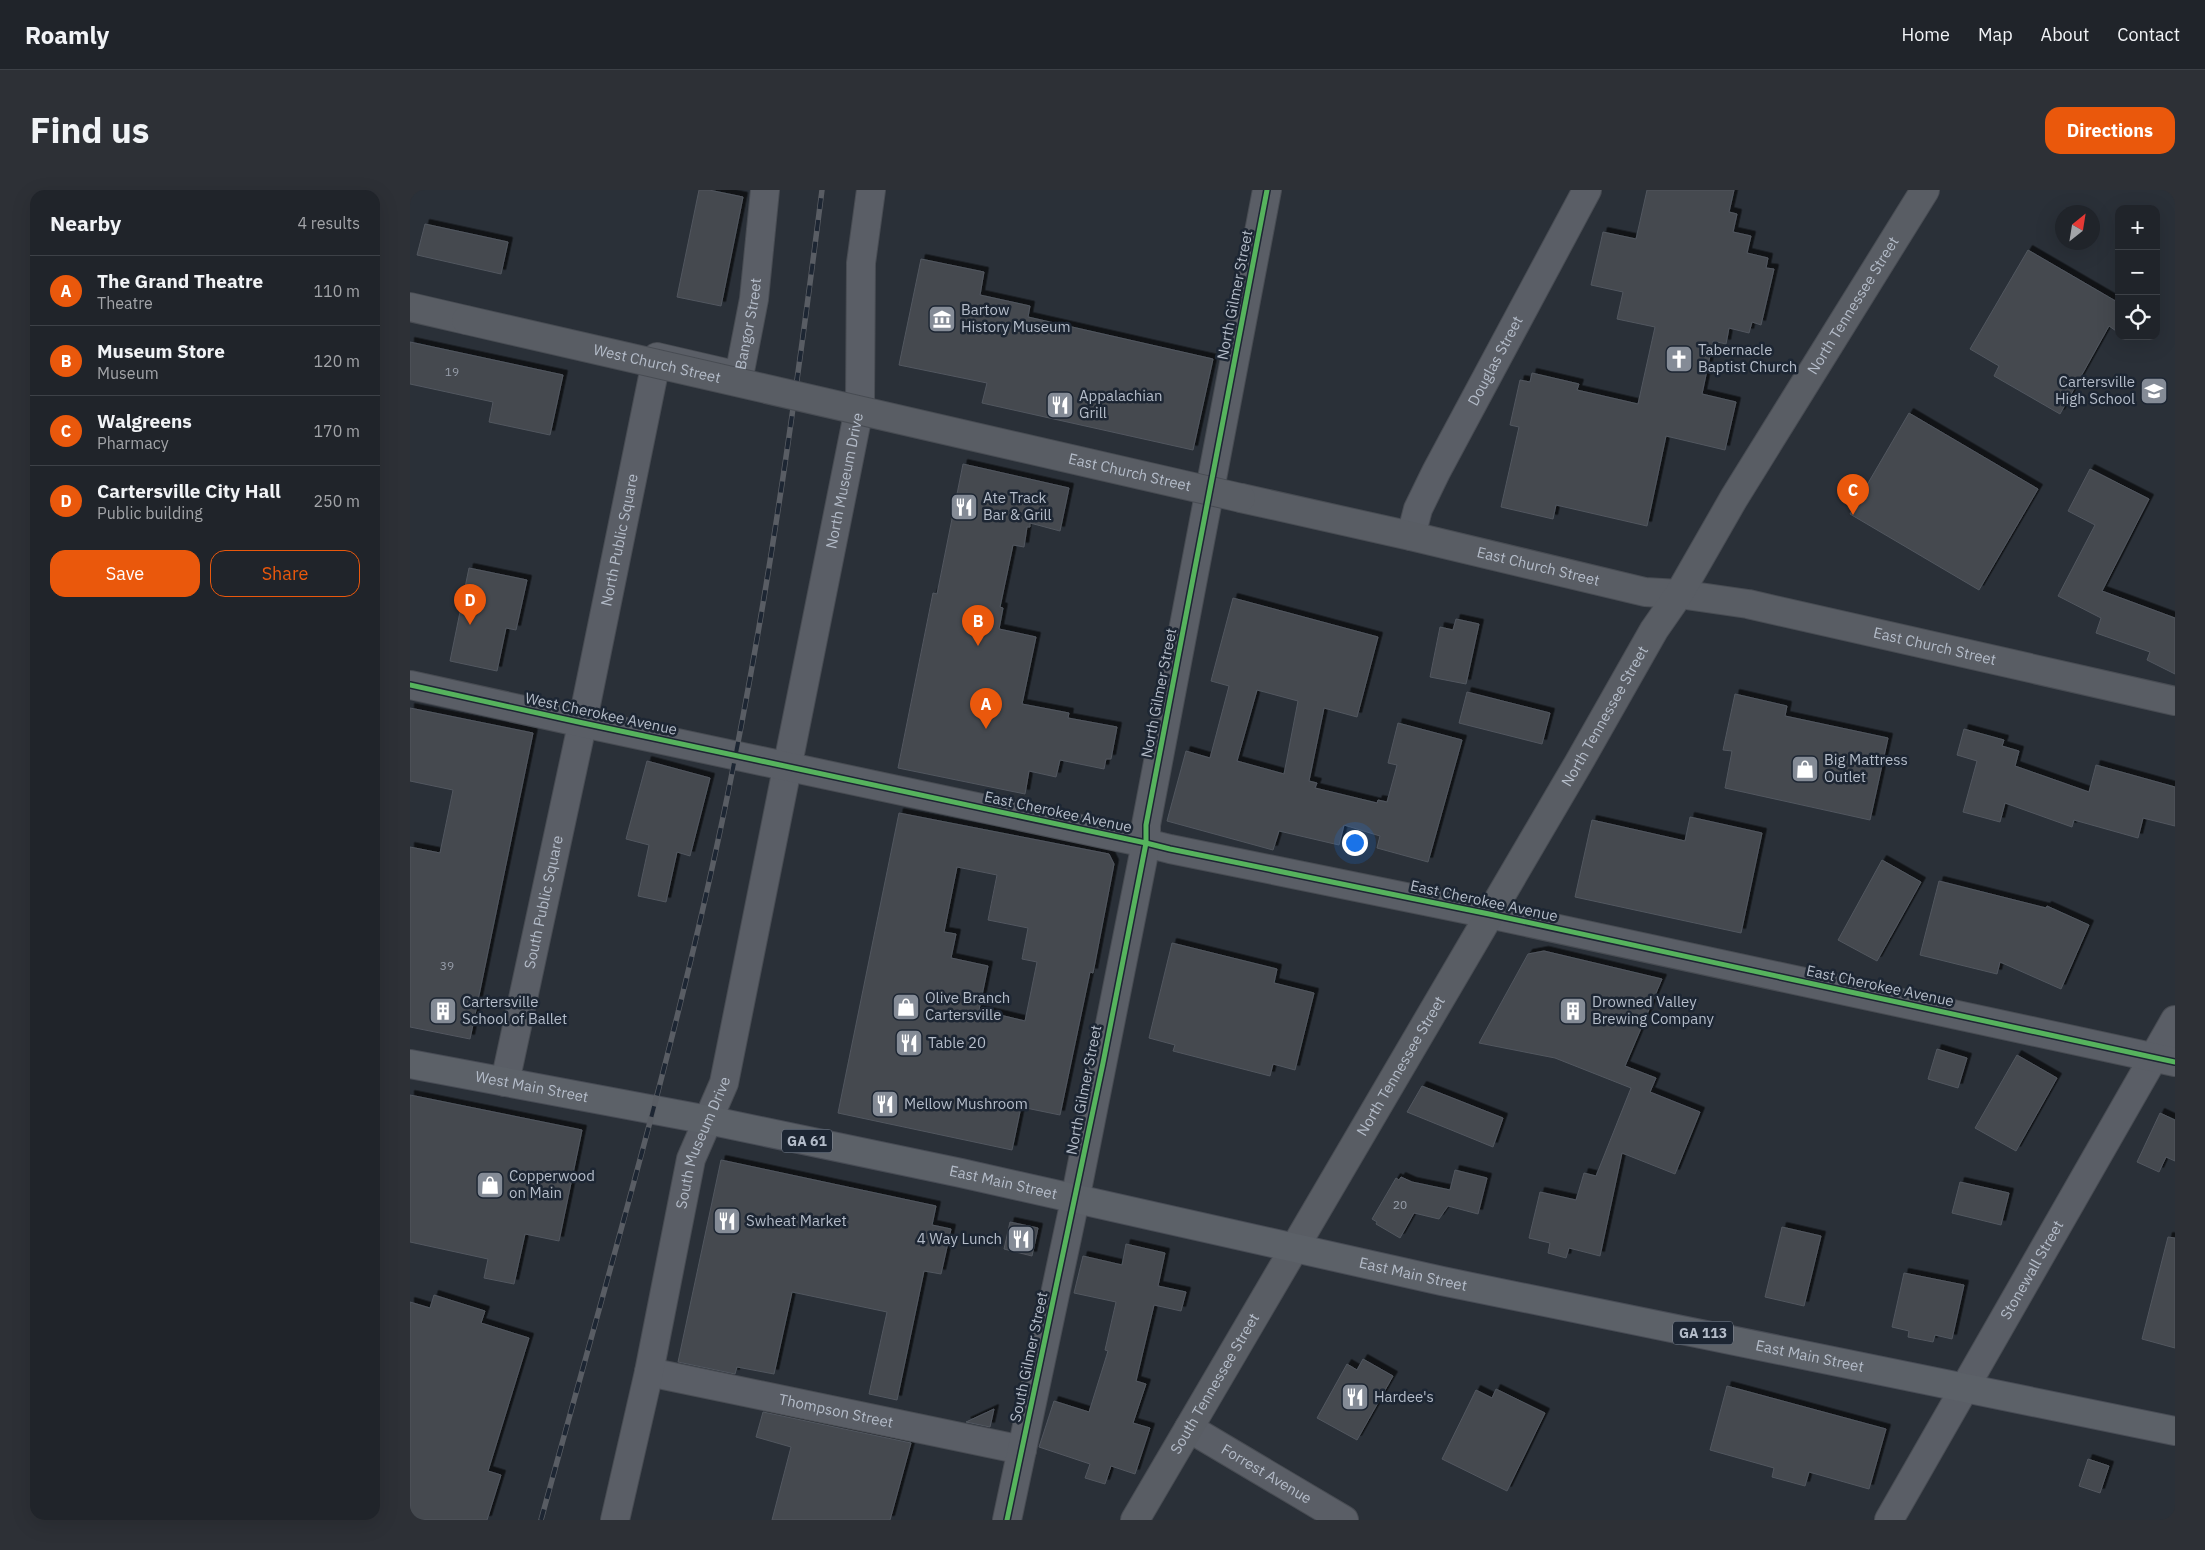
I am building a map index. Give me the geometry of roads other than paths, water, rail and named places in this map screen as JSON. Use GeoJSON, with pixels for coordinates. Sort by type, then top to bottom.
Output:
{"type":"FeatureCollection","features":[{"type":"Feature","properties":{"kind":"main road","name":"North Tennessee Street"},"geometry":{"type":"LineString","coordinates":[[1295,1248],[1488,914],[1578,764],[1654,630],[1679,594],[1734,498],[1926,190]]}},
{"type":"Feature","properties":{"kind":"main road","name":"West Church Street"},"geometry":{"type":"LineString","coordinates":[[410,307],[905,420]]}},
{"type":"Feature","properties":{"kind":"main road","name":"East Church Street"},"geometry":{"type":"LineString","coordinates":[[905,420],[1411,536],[1645,592],[1679,594],[1748,604],[2175,701]]}},
{"type":"Feature","properties":{"kind":"main road","name":"West Main Street"},"geometry":{"type":"LineString","coordinates":[[410,1064],[652,1110]]}},
{"type":"Feature","properties":{"kind":"main road","name":"East Main Street"},"geometry":{"type":"LineString","coordinates":[[652,1110],[961,1173],[1451,1283],[1965,1387],[2175,1432]]}},
{"type":"Feature","properties":{"kind":"main road","name":"South Tennessee Street"},"geometry":{"type":"LineString","coordinates":[[1135,1520],[1295,1248]]}},
{"type":"Feature","properties":{"kind":"street","name":"Bangor Street"},"geometry":{"type":"LineString","coordinates":[[657,357],[739,376],[754,300],[766,190]]}},
{"type":"Feature","properties":{"kind":"street","name":"North Museum Drive"},"geometry":{"type":"LineString","coordinates":[[787,767],[860,404],[861,263],[871,190]]}},
{"type":"Feature","properties":{"kind":"street","name":"North Gilmer Street"},"geometry":{"type":"LineString","coordinates":[[1075,1200],[1146,842],[1146,825],[1267,190]]}},
{"type":"Feature","properties":{"kind":"street","name":"Douglas Street"},"geometry":{"type":"LineString","coordinates":[[1411,536],[1418,509],[1436,472],[1587,190]]}},
{"type":"Feature","properties":{"kind":"street","name":"North Public Square"},"geometry":{"type":"LineString","coordinates":[[583,723],[657,357]]}},
{"type":"Feature","properties":{"kind":"street","name":"East Church Street"},"geometry":{"type":"LineString","coordinates":[[860,404],[1211,485]]}},
{"type":"Feature","properties":{"kind":"street","name":"West Cherokee Avenue"},"geometry":{"type":"LineString","coordinates":[[410,685],[787,767]]}},
{"type":"Feature","properties":{"kind":"street","name":"South Public Square"},"geometry":{"type":"LineString","coordinates":[[505,1082],[583,723]]}},
{"type":"Feature","properties":{"kind":"street","name":"East Cherokee Avenue"},"geometry":{"type":"LineString","coordinates":[[787,767],[1146,842],[1170,849],[1488,914],[2164,1060]]}},
{"type":"Feature","properties":{"kind":"street","name":"South Museum Drive"},"geometry":{"type":"LineString","coordinates":[[615,1520],[649,1372],[692,1159],[724,1082],[787,767]]}},
{"type":"Feature","properties":{"kind":"street","name":"Stonewall Street"},"geometry":{"type":"LineString","coordinates":[[1889,1520],[1965,1387],[2164,1060],[2175,1020]]}},
{"type":"Feature","properties":{"kind":"street","name":"South Gilmer Street"},"geometry":{"type":"LineString","coordinates":[[1007,1520],[1075,1200]]}},
{"type":"Feature","properties":{"kind":"street","name":"Thompson Street"},"geometry":{"type":"LineString","coordinates":[[649,1372],[1022,1450]]}},
{"type":"Feature","properties":{"kind":"street","name":"Forrest Avenue"},"geometry":{"type":"LineString","coordinates":[[1188,1428],[1344,1520]]}},
{"type":"Feature","properties":{"kind":"railway"},"geometry":{"type":"LineString","coordinates":[[541,1520],[620,1235],[670,1045],[715,854],[761,617],[794,404],[822,190]]}},
{"type":"Feature","properties":{"kind":"place","name":"Bartow History Museum"},"geometry":{"type":"Point","coordinates":[942,319]}},
{"type":"Feature","properties":{"kind":"place","name":"Tabernacle Baptist Church"},"geometry":{"type":"Point","coordinates":[1679,359]}},
{"type":"Feature","properties":{"kind":"place","name":"Cartersville High School"},"geometry":{"type":"Point","coordinates":[2154,391]}},
{"type":"Feature","properties":{"kind":"place","name":"Appalachian Grill"},"geometry":{"type":"Point","coordinates":[1060,405]}},
{"type":"Feature","properties":{"kind":"place","name":"Ate Track Bar & Grill"},"geometry":{"type":"Point","coordinates":[964,507]}},
{"type":"Feature","properties":{"kind":"place","name":"Walgreens"},"geometry":{"type":"Point","coordinates":[1853,515]}},
{"type":"Feature","properties":{"kind":"place","name":"Cartersville City Hall"},"geometry":{"type":"Point","coordinates":[470,625]}},
{"type":"Feature","properties":{"kind":"place","name":"Museum Store"},"geometry":{"type":"Point","coordinates":[978,646]}},
{"type":"Feature","properties":{"kind":"place","name":"The Grand Theatre"},"geometry":{"type":"Point","coordinates":[986,729]}},
{"type":"Feature","properties":{"kind":"place","name":"Big Mattress Outlet"},"geometry":{"type":"Point","coordinates":[1805,769]}},
{"type":"Feature","properties":{"kind":"place","name":"Olive Branch Cartersville"},"geometry":{"type":"Point","coordinates":[906,1007]}},
{"type":"Feature","properties":{"kind":"place","name":"Cartersville School of Ballet"},"geometry":{"type":"Point","coordinates":[443,1011]}},
{"type":"Feature","properties":{"kind":"place","name":"Drowned Valley Brewing Company"},"geometry":{"type":"Point","coordinates":[1573,1011]}},
{"type":"Feature","properties":{"kind":"place","name":"Table 20"},"geometry":{"type":"Point","coordinates":[909,1043]}},
{"type":"Feature","properties":{"kind":"place","name":"Mellow Mushroom"},"geometry":{"type":"Point","coordinates":[885,1104]}},
{"type":"Feature","properties":{"kind":"place","name":"Copperwood on Main"},"geometry":{"type":"Point","coordinates":[490,1185]}},
{"type":"Feature","properties":{"kind":"place","name":"Swheat Market"},"geometry":{"type":"Point","coordinates":[727,1221]}},
{"type":"Feature","properties":{"kind":"place","name":"4 Way Lunch"},"geometry":{"type":"Point","coordinates":[1021,1239]}},
{"type":"Feature","properties":{"kind":"place","name":"Hardee's"},"geometry":{"type":"Point","coordinates":[1355,1397]}}]}
